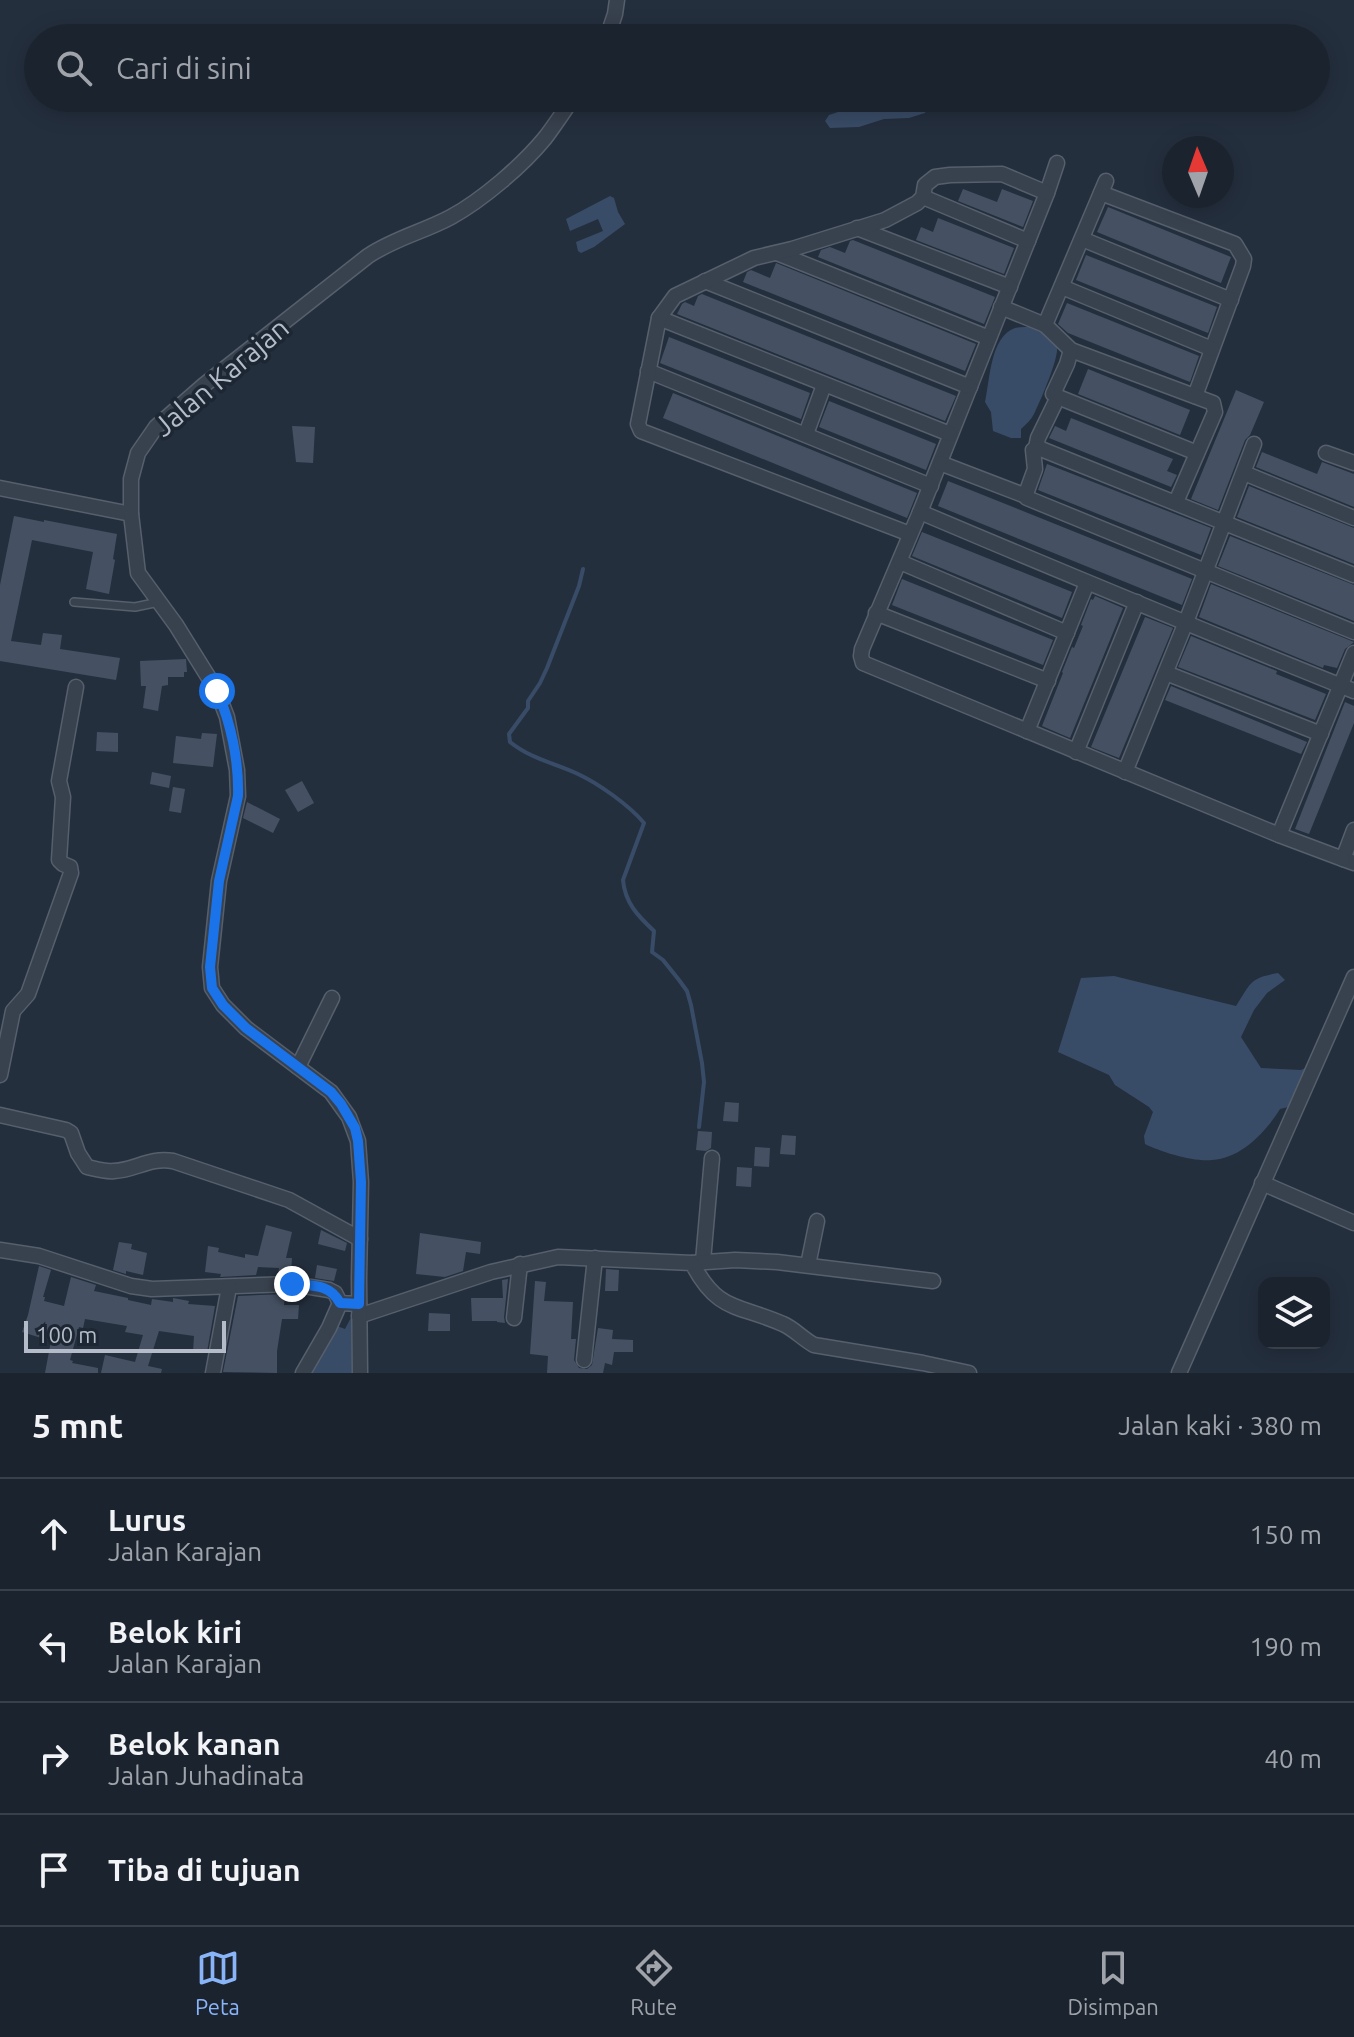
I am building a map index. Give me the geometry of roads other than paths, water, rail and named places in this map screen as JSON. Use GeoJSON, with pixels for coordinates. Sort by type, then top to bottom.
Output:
{"type":"FeatureCollection","features":[{"type":"Feature","properties":{"kind":"street"},"geometry":{"type":"LineString","coordinates":[[612,24],[617,0]]}},
{"type":"Feature","properties":{"kind":"street","name":"Jalan Karajan"},"geometry":{"type":"LineString","coordinates":[[360,1373],[361,1182],[355,1128],[331,1092],[246,1028],[223,1005],[212,988],[210,967],[219,881],[238,796],[237,770],[227,717],[217,691],[176,625],[138,573],[131,514],[131,479],[135,461],[156,427],[204,385],[385,244],[435,225],[473,204],[543,140],[563,112]]}},
{"type":"Feature","properties":{"kind":"street"},"geometry":{"type":"LineString","coordinates":[[1057,163],[931,486],[862,649],[863,663],[1348,861],[1354,830]]}},
{"type":"Feature","properties":{"kind":"street"},"geometry":{"type":"LineString","coordinates":[[910,534],[641,431],[638,424],[659,318],[675,296],[754,258],[885,220],[917,203],[923,197],[927,181],[935,177],[1002,174],[1047,193]]}},
{"type":"Feature","properties":{"kind":"street"},"geometry":{"type":"LineString","coordinates":[[1045,325],[1104,187],[1235,244],[1244,259],[1243,266],[1195,396]]}},
{"type":"Feature","properties":{"kind":"street"},"geometry":{"type":"LineString","coordinates":[[923,197],[1028,241]]}},
{"type":"Feature","properties":{"kind":"street"},"geometry":{"type":"LineString","coordinates":[[857,228],[1010,287]]}},
{"type":"Feature","properties":{"kind":"street"},"geometry":{"type":"LineString","coordinates":[[1082,239],[1231,300]]}},
{"type":"Feature","properties":{"kind":"street"},"geometry":{"type":"LineString","coordinates":[[777,253],[989,338]]}},
{"type":"Feature","properties":{"kind":"street"},"geometry":{"type":"LineString","coordinates":[[705,281],[970,387]]}},
{"type":"Feature","properties":{"kind":"street"},"geometry":{"type":"LineString","coordinates":[[1062,287],[1212,349]]}},
{"type":"Feature","properties":{"kind":"street"},"geometry":{"type":"LineString","coordinates":[[1001,307],[1045,325],[1071,350],[1213,403],[1215,412],[1176,502]]}},
{"type":"Feature","properties":{"kind":"street"},"geometry":{"type":"LineString","coordinates":[[659,318],[950,434]]}},
{"type":"Feature","properties":{"kind":"street"},"geometry":{"type":"LineString","coordinates":[[1071,350],[1053,394],[1197,453]]}},
{"type":"Feature","properties":{"kind":"street"},"geometry":{"type":"LineString","coordinates":[[648,371],[931,486]]}},
{"type":"Feature","properties":{"kind":"street"},"geometry":{"type":"LineString","coordinates":[[806,434],[824,385]]}},
{"type":"Feature","properties":{"kind":"street"},"geometry":{"type":"LineString","coordinates":[[1026,496],[1035,469],[1033,451],[1058,397]]}},
{"type":"Feature","properties":{"kind":"street"},"geometry":{"type":"LineString","coordinates":[[1125,772],[1254,444]]}},
{"type":"Feature","properties":{"kind":"street"},"geometry":{"type":"LineString","coordinates":[[1036,448],[1354,575]]}},
{"type":"Feature","properties":{"kind":"street"},"geometry":{"type":"LineString","coordinates":[[1326,453],[1354,463]]}},
{"type":"Feature","properties":{"kind":"street"},"geometry":{"type":"LineString","coordinates":[[940,463],[1354,632]]}},
{"type":"Feature","properties":{"kind":"street"},"geometry":{"type":"LineString","coordinates":[[1244,473],[1354,518]]}},
{"type":"Feature","properties":{"kind":"street"},"geometry":{"type":"LineString","coordinates":[[0,488],[131,514]]}},
{"type":"Feature","properties":{"kind":"street"},"geometry":{"type":"LineString","coordinates":[[920,512],[1347,688]]}},
{"type":"Feature","properties":{"kind":"street"},"geometry":{"type":"LineString","coordinates":[[900,562],[1067,633]]}},
{"type":"Feature","properties":{"kind":"street"},"geometry":{"type":"LineString","coordinates":[[1027,731],[1087,583]]}},
{"type":"Feature","properties":{"kind":"street"},"geometry":{"type":"LineString","coordinates":[[1076,752],[1137,602]]}},
{"type":"Feature","properties":{"kind":"street"},"geometry":{"type":"LineString","coordinates":[[876,613],[1048,681]]}},
{"type":"Feature","properties":{"kind":"street"},"geometry":{"type":"LineString","coordinates":[[1279,835],[1321,734],[1347,688],[1354,653]]}},
{"type":"Feature","properties":{"kind":"street"},"geometry":{"type":"LineString","coordinates":[[1166,673],[1321,734]]}},
{"type":"Feature","properties":{"kind":"street"},"geometry":{"type":"LineString","coordinates":[[0,1075],[13,1011],[28,994],[70,876],[70,867],[59,860],[63,797],[59,781],[76,687]]}},
{"type":"Feature","properties":{"kind":"street"},"geometry":{"type":"LineString","coordinates":[[1179,1373],[1354,977]]}},
{"type":"Feature","properties":{"kind":"street"},"geometry":{"type":"LineString","coordinates":[[298,1067],[332,998]]}},
{"type":"Feature","properties":{"kind":"street"},"geometry":{"type":"LineString","coordinates":[[0,1115],[66,1130],[71,1133],[87,1167],[110,1172],[154,1160],[173,1161],[289,1200],[360,1239]]}},
{"type":"Feature","properties":{"kind":"street"},"geometry":{"type":"LineString","coordinates":[[712,1158],[698,1262],[705,1286],[722,1302],[787,1325],[814,1345],[969,1373]]}},
{"type":"Feature","properties":{"kind":"street"},"geometry":{"type":"LineString","coordinates":[[1262,1183],[1354,1223]]}},
{"type":"Feature","properties":{"kind":"street"},"geometry":{"type":"LineString","coordinates":[[808,1265],[817,1221]]}},
{"type":"Feature","properties":{"kind":"street"},"geometry":{"type":"LineString","coordinates":[[0,1250],[39,1256],[141,1288],[292,1284],[323,1288],[335,1293],[340,1303],[359,1310],[520,1264],[558,1257],[698,1262],[735,1260],[808,1265],[933,1281]]}},
{"type":"Feature","properties":{"kind":"street"},"geometry":{"type":"LineString","coordinates":[[584,1360],[595,1258]]}},
{"type":"Feature","properties":{"kind":"street"},"geometry":{"type":"LineString","coordinates":[[514,1318],[520,1264]]}},
{"type":"Feature","properties":{"kind":"street"},"geometry":{"type":"LineString","coordinates":[[213,1373],[229,1287]]}},
{"type":"Feature","properties":{"kind":"street"},"geometry":{"type":"LineString","coordinates":[[303,1373],[340,1303]]}},
{"type":"Feature","properties":{"kind":"lane"},"geometry":{"type":"LineString","coordinates":[[74,602],[135,607],[159,602]]}},
{"type":"Feature","properties":{"kind":"water"},"geometry":{"type":"Polygon","coordinates":[[[838,112],[925,112],[859,127],[830,128],[825,121],[829,115],[838,112]]]}},
{"type":"Feature","properties":{"kind":"water"},"geometry":{"type":"Polygon","coordinates":[[[610,196],[614,198],[625,224],[581,253],[576,242],[603,231],[598,219],[570,231],[566,219],[610,196]]]}},
{"type":"Feature","properties":{"kind":"water"},"geometry":{"type":"Polygon","coordinates":[[[1034,326],[1051,336],[1057,353],[1034,414],[1021,429],[1021,438],[1011,438],[993,431],[991,412],[985,402],[990,371],[1000,340],[1015,328],[1034,326]]]}},
{"type":"Feature","properties":{"kind":"water"},"geometry":{"type":"Polygon","coordinates":[[[1278,973],[1285,980],[1267,993],[1254,1010],[1241,1037],[1261,1068],[1301,1070],[1312,1065],[1316,1070],[1295,1093],[1288,1107],[1280,1109],[1260,1135],[1233,1155],[1212,1160],[1187,1158],[1145,1144],[1144,1136],[1153,1112],[1149,1107],[1115,1085],[1109,1075],[1058,1052],[1081,978],[1114,976],[1236,1006],[1252,983],[1278,973]]]}},
{"type":"Feature","properties":{"kind":"water"},"geometry":{"type":"Polygon","coordinates":[[[354,1312],[354,1373],[307,1373],[337,1326],[345,1329],[354,1312]]]}},
{"type":"Feature","properties":{"kind":"waterway"},"geometry":{"type":"LineString","coordinates":[[583,569],[547,668],[528,701],[528,708],[509,734],[510,742],[526,753],[595,783],[644,823],[623,880],[624,888],[633,908],[654,931],[652,952],[663,960],[687,991],[704,1082],[699,1127]]}}]}
